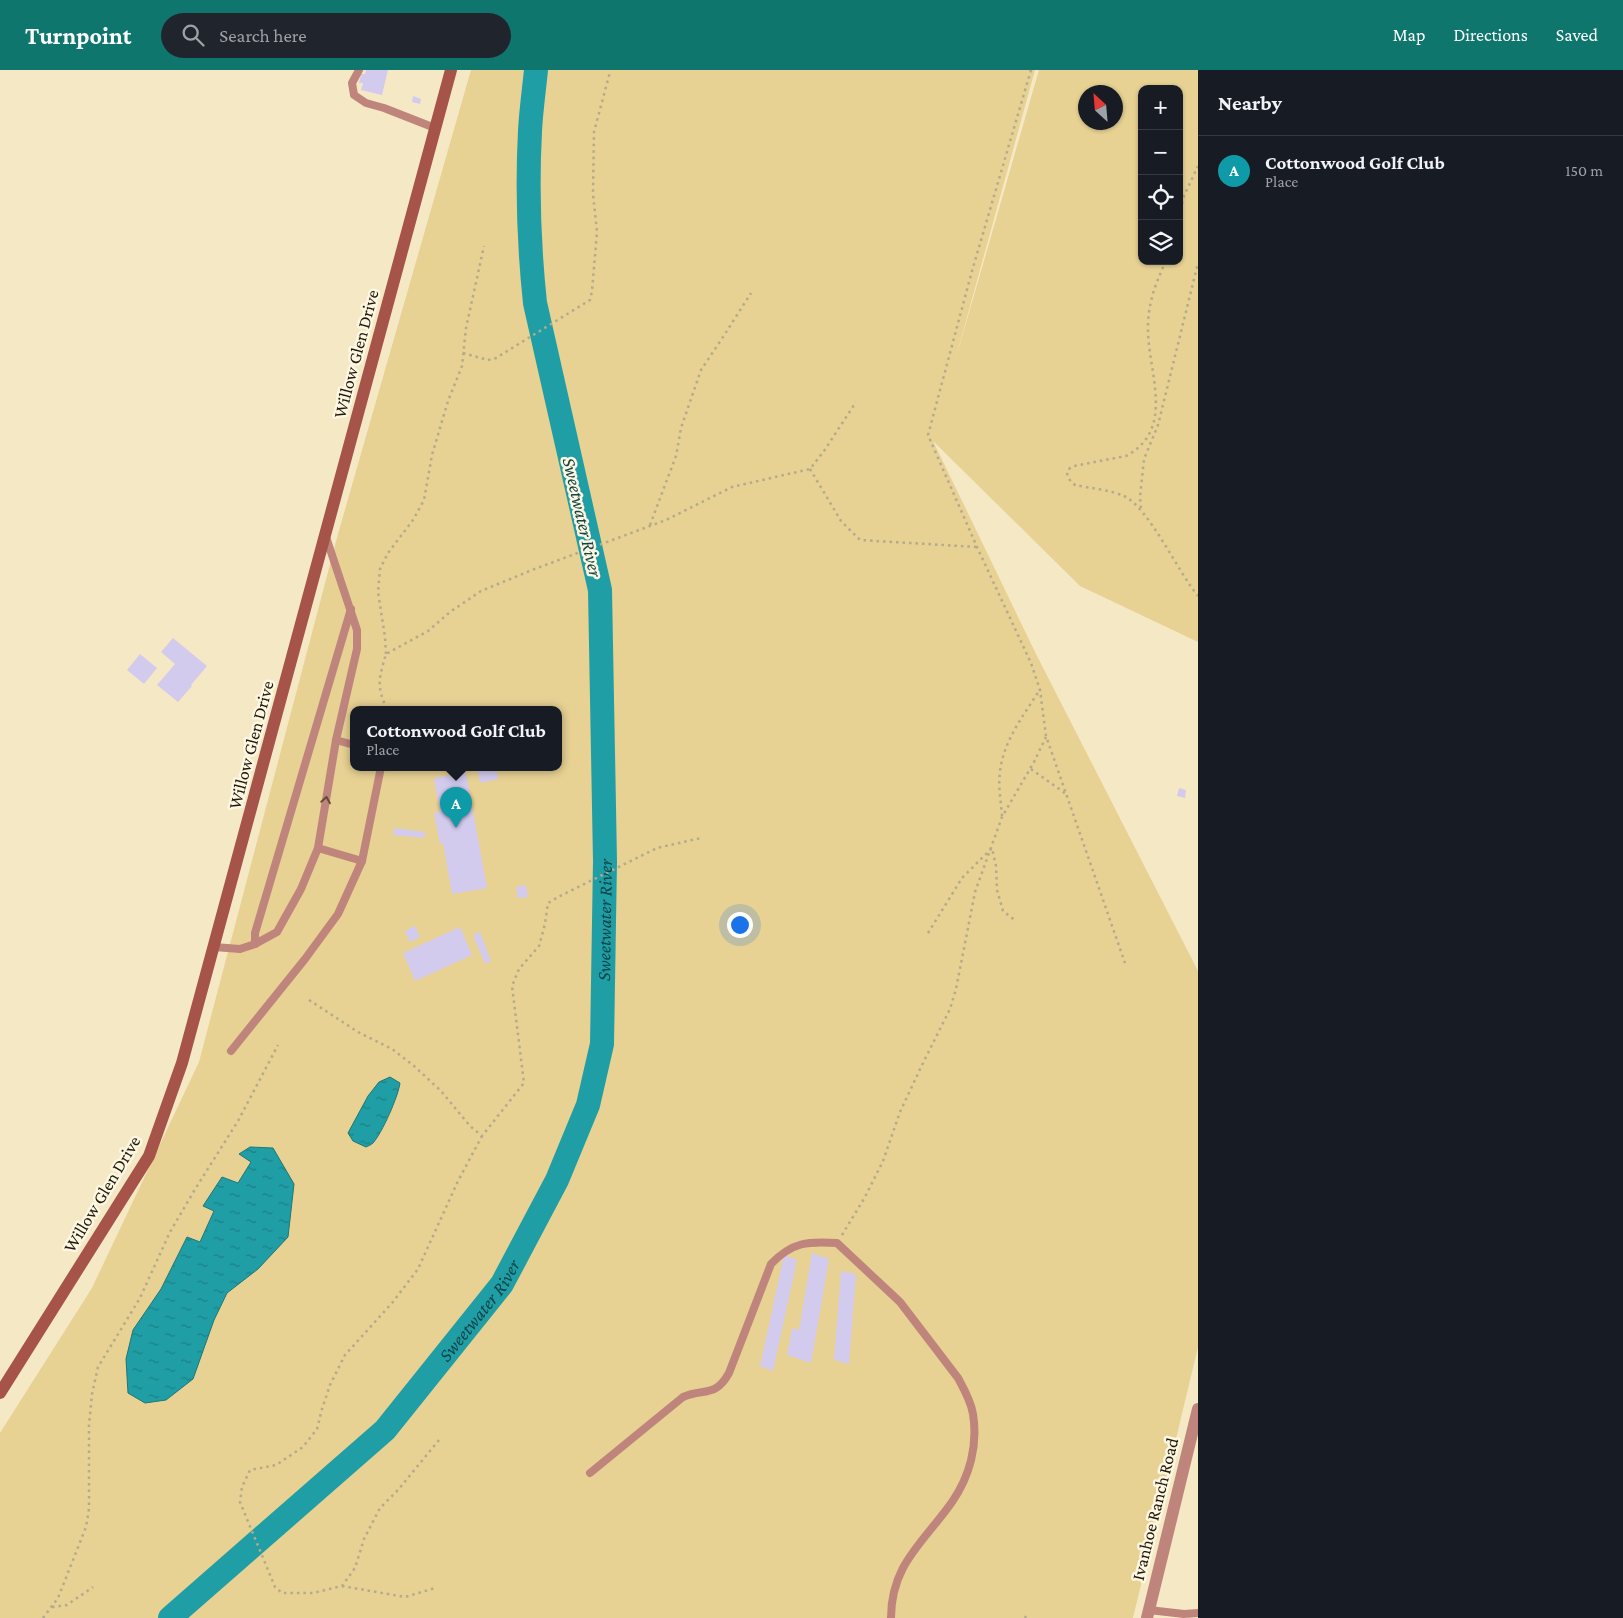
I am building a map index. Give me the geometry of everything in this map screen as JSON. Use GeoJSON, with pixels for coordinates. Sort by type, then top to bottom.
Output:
{"type":"FeatureCollection","features":[{"type":"Feature","properties":{"kind":"main road","name":"Willow Glen Drive"},"geometry":{"type":"LineString","coordinates":[[0,1393],[149,1156],[182,1063],[451,70]]}},
{"type":"Feature","properties":{"kind":"street","name":"Ivanhoe Ranch Road"},"geometry":{"type":"LineString","coordinates":[[1148,1614],[1198,1409]]}},
{"type":"Feature","properties":{"kind":"lane"},"geometry":{"type":"LineString","coordinates":[[359,70],[352,84],[354,95],[366,102],[435,128]]}},
{"type":"Feature","properties":{"kind":"lane"},"geometry":{"type":"LineString","coordinates":[[214,947],[240,949],[255,944],[277,932],[301,889],[318,848],[336,740],[357,648],[358,630],[326,535]]}},
{"type":"Feature","properties":{"kind":"lane"},"geometry":{"type":"LineString","coordinates":[[255,944],[255,933],[351,609]]}},
{"type":"Feature","properties":{"kind":"lane"},"geometry":{"type":"LineString","coordinates":[[336,740],[350,744]]}},
{"type":"Feature","properties":{"kind":"lane"},"geometry":{"type":"LineString","coordinates":[[231,1051],[338,914],[362,861],[380,771]]}},
{"type":"Feature","properties":{"kind":"lane"},"geometry":{"type":"LineString","coordinates":[[318,848],[362,861]]}},
{"type":"Feature","properties":{"kind":"lane"},"geometry":{"type":"LineString","coordinates":[[590,1473],[683,1397],[689,1394],[710,1391],[722,1384],[729,1373],[771,1264],[778,1256],[803,1243],[837,1243],[900,1302],[918,1324],[958,1378],[965,1390],[973,1414],[974,1449],[967,1474],[952,1502],[919,1541],[905,1562],[895,1586],[890,1618]]}},
{"type":"Feature","properties":{"kind":"lane"},"geometry":{"type":"LineString","coordinates":[[1148,1614],[1198,1613]]}},
{"type":"Feature","properties":{"kind":"path"},"geometry":{"type":"LineString","coordinates":[[1031,70],[972,271],[928,435],[977,547],[1031,662],[1040,690],[1046,736],[1125,963]]}},
{"type":"Feature","properties":{"kind":"path"},"geometry":{"type":"LineString","coordinates":[[464,353],[488,360],[496,358],[590,300],[595,269],[597,232],[593,194],[594,132],[610,72]]}},
{"type":"Feature","properties":{"kind":"path"},"geometry":{"type":"LineString","coordinates":[[1179,220],[1183,198],[1198,166]]}},
{"type":"Feature","properties":{"kind":"path"},"geometry":{"type":"LineString","coordinates":[[386,706],[380,695],[379,678],[386,654],[378,592],[380,569],[388,553],[413,520],[424,500],[432,455],[448,400],[462,366],[466,328],[484,246]]}},
{"type":"Feature","properties":{"kind":"path"},"geometry":{"type":"LineString","coordinates":[[1141,510],[1140,497],[1144,459],[1158,425],[1198,263]]}},
{"type":"Feature","properties":{"kind":"path"},"geometry":{"type":"LineString","coordinates":[[1164,265],[1156,281],[1148,317],[1148,339],[1156,402],[1155,419],[1150,433],[1132,453],[1126,456],[1074,466],[1067,471],[1067,476],[1069,481],[1075,484],[1123,496],[1135,503],[1198,596]]}},
{"type":"Feature","properties":{"kind":"path"},"geometry":{"type":"LineString","coordinates":[[650,525],[676,456],[681,428],[701,370],[751,293]]}},
{"type":"Feature","properties":{"kind":"path"},"geometry":{"type":"LineString","coordinates":[[386,654],[428,630],[481,591],[674,516],[732,487],[810,468],[824,451],[856,402]]}},
{"type":"Feature","properties":{"kind":"path"},"geometry":{"type":"LineString","coordinates":[[810,468],[841,521],[860,540],[977,547]]}},
{"type":"Feature","properties":{"kind":"path"},"geometry":{"type":"LineString","coordinates":[[1002,817],[1000,773],[1005,749],[1020,720],[1040,690]]}},
{"type":"Feature","properties":{"kind":"path"},"geometry":{"type":"LineString","coordinates":[[837,1243],[865,1197],[883,1161],[900,1112],[950,1009],[956,989],[974,892],[1002,817],[1031,768],[1046,736]]}},
{"type":"Feature","properties":{"kind":"path"},"geometry":{"type":"LineString","coordinates":[[1031,768],[1067,795]]}},
{"type":"Feature","properties":{"kind":"path"},"geometry":{"type":"LineString","coordinates":[[435,1588],[405,1597],[342,1586],[313,1593],[282,1593],[275,1587],[240,1502],[242,1488],[250,1470],[276,1465],[303,1447],[317,1429],[330,1385],[345,1355],[392,1303],[418,1269],[458,1181],[482,1136],[524,1083],[512,986],[519,969],[539,946],[548,903],[657,848],[701,838]]}},
{"type":"Feature","properties":{"kind":"path"},"geometry":{"type":"LineString","coordinates":[[992,848],[996,866],[997,890],[1003,910],[1016,921]]}},
{"type":"Feature","properties":{"kind":"path"},"geometry":{"type":"LineString","coordinates":[[928,933],[962,878],[992,848]]}},
{"type":"Feature","properties":{"kind":"path"},"geometry":{"type":"LineString","coordinates":[[309,1000],[358,1032],[392,1049],[413,1065],[442,1091],[470,1126],[482,1136]]}},
{"type":"Feature","properties":{"kind":"path"},"geometry":{"type":"LineString","coordinates":[[43,1618],[58,1598],[83,1537],[89,1516],[89,1425],[92,1394],[98,1367],[140,1298],[170,1232],[238,1121],[278,1045]]}},
{"type":"Feature","properties":{"kind":"path"},"geometry":{"type":"LineString","coordinates":[[342,1586],[355,1568],[364,1539],[380,1508],[398,1490],[439,1440]]}},
{"type":"Feature","properties":{"kind":"path"},"geometry":{"type":"LineString","coordinates":[[51,1608],[67,1604],[93,1587]]}},
{"type":"Feature","properties":{"kind":"shaded area"},"geometry":{"type":"Polygon","coordinates":[[[471,70],[1035,70],[953,368],[1039,70],[1198,70],[1198,642],[1080,586],[933,441],[1036,654],[1198,971],[1198,1347],[1133,1618],[0,1618],[0,1433],[92,1288],[199,1062],[338,534],[471,70]]]}},
{"type":"Feature","properties":{"kind":"water"},"geometry":{"type":"Polygon","coordinates":[[[390,1077],[400,1083],[396,1097],[381,1131],[373,1143],[366,1147],[353,1141],[348,1133],[368,1096],[379,1082],[390,1077]]]}},
{"type":"Feature","properties":{"kind":"water"},"geometry":{"type":"Polygon","coordinates":[[[250,1147],[273,1148],[294,1184],[288,1237],[258,1269],[227,1293],[214,1320],[193,1379],[166,1400],[145,1403],[128,1393],[126,1359],[133,1330],[161,1289],[187,1237],[200,1242],[214,1211],[203,1206],[222,1177],[238,1183],[251,1162],[239,1154],[250,1147]]]}},
{"type":"Feature","properties":{"kind":"building"},"geometry":{"type":"Polygon","coordinates":[[[366,70],[388,70],[382,95],[361,90],[363,83],[359,83],[361,74],[365,74],[366,70]]]}},
{"type":"Feature","properties":{"kind":"building"},"geometry":{"type":"Polygon","coordinates":[[[413,96],[421,99],[420,104],[412,102],[413,96]]]}},
{"type":"Feature","properties":{"kind":"building"},"geometry":{"type":"Polygon","coordinates":[[[173,638],[207,666],[178,702],[157,685],[175,664],[161,652],[173,638]]]}},
{"type":"Feature","properties":{"kind":"building"},"geometry":{"type":"Polygon","coordinates":[[[140,654],[157,668],[144,684],[127,670],[140,654]]]}},
{"type":"Feature","properties":{"kind":"building"},"geometry":{"type":"Polygon","coordinates":[[[478,771],[497,771],[498,779],[480,783],[478,771]]]}},
{"type":"Feature","properties":{"kind":"building"},"geometry":{"type":"Polygon","coordinates":[[[466,773],[487,888],[452,894],[443,843],[440,844],[434,813],[440,812],[434,778],[466,773]]]}},
{"type":"Feature","properties":{"kind":"building"},"geometry":{"type":"Polygon","coordinates":[[[1179,788],[1186,790],[1185,798],[1177,796],[1179,788]]]}},
{"type":"Feature","properties":{"kind":"building"},"geometry":{"type":"Polygon","coordinates":[[[394,828],[425,832],[424,838],[393,835],[394,828]]]}},
{"type":"Feature","properties":{"kind":"building"},"geometry":{"type":"Polygon","coordinates":[[[526,885],[528,897],[518,898],[516,887],[526,885]]]}},
{"type":"Feature","properties":{"kind":"building"},"geometry":{"type":"Polygon","coordinates":[[[415,926],[420,937],[410,942],[405,931],[415,926]]]}},
{"type":"Feature","properties":{"kind":"building"},"geometry":{"type":"Polygon","coordinates":[[[460,927],[472,955],[415,981],[403,953],[460,927]]]}},
{"type":"Feature","properties":{"kind":"building"},"geometry":{"type":"Polygon","coordinates":[[[480,932],[491,961],[485,964],[473,935],[480,932]]]}},
{"type":"Feature","properties":{"kind":"building"},"geometry":{"type":"Polygon","coordinates":[[[812,1253],[829,1259],[811,1363],[787,1355],[792,1328],[799,1330],[812,1253]]]}},
{"type":"Feature","properties":{"kind":"building"},"geometry":{"type":"Polygon","coordinates":[[[784,1255],[797,1260],[773,1371],[760,1366],[784,1255]]]}},
{"type":"Feature","properties":{"kind":"building"},"geometry":{"type":"Polygon","coordinates":[[[841,1271],[856,1274],[849,1364],[834,1360],[841,1271]]]}},
{"type":"Feature","properties":{"kind":"waterway","name":"Sweetwater River"},"geometry":{"type":"LineString","coordinates":[[170,1618],[385,1430],[502,1284],[557,1180],[588,1105],[602,1044],[605,861],[600,590],[535,303],[530,239],[529,174],[530,123],[536,70]]}},
{"type":"Feature","properties":{"kind":"place","name":"Cottonwood Golf Club"},"geometry":{"type":"Point","coordinates":[456,828]}}]}
